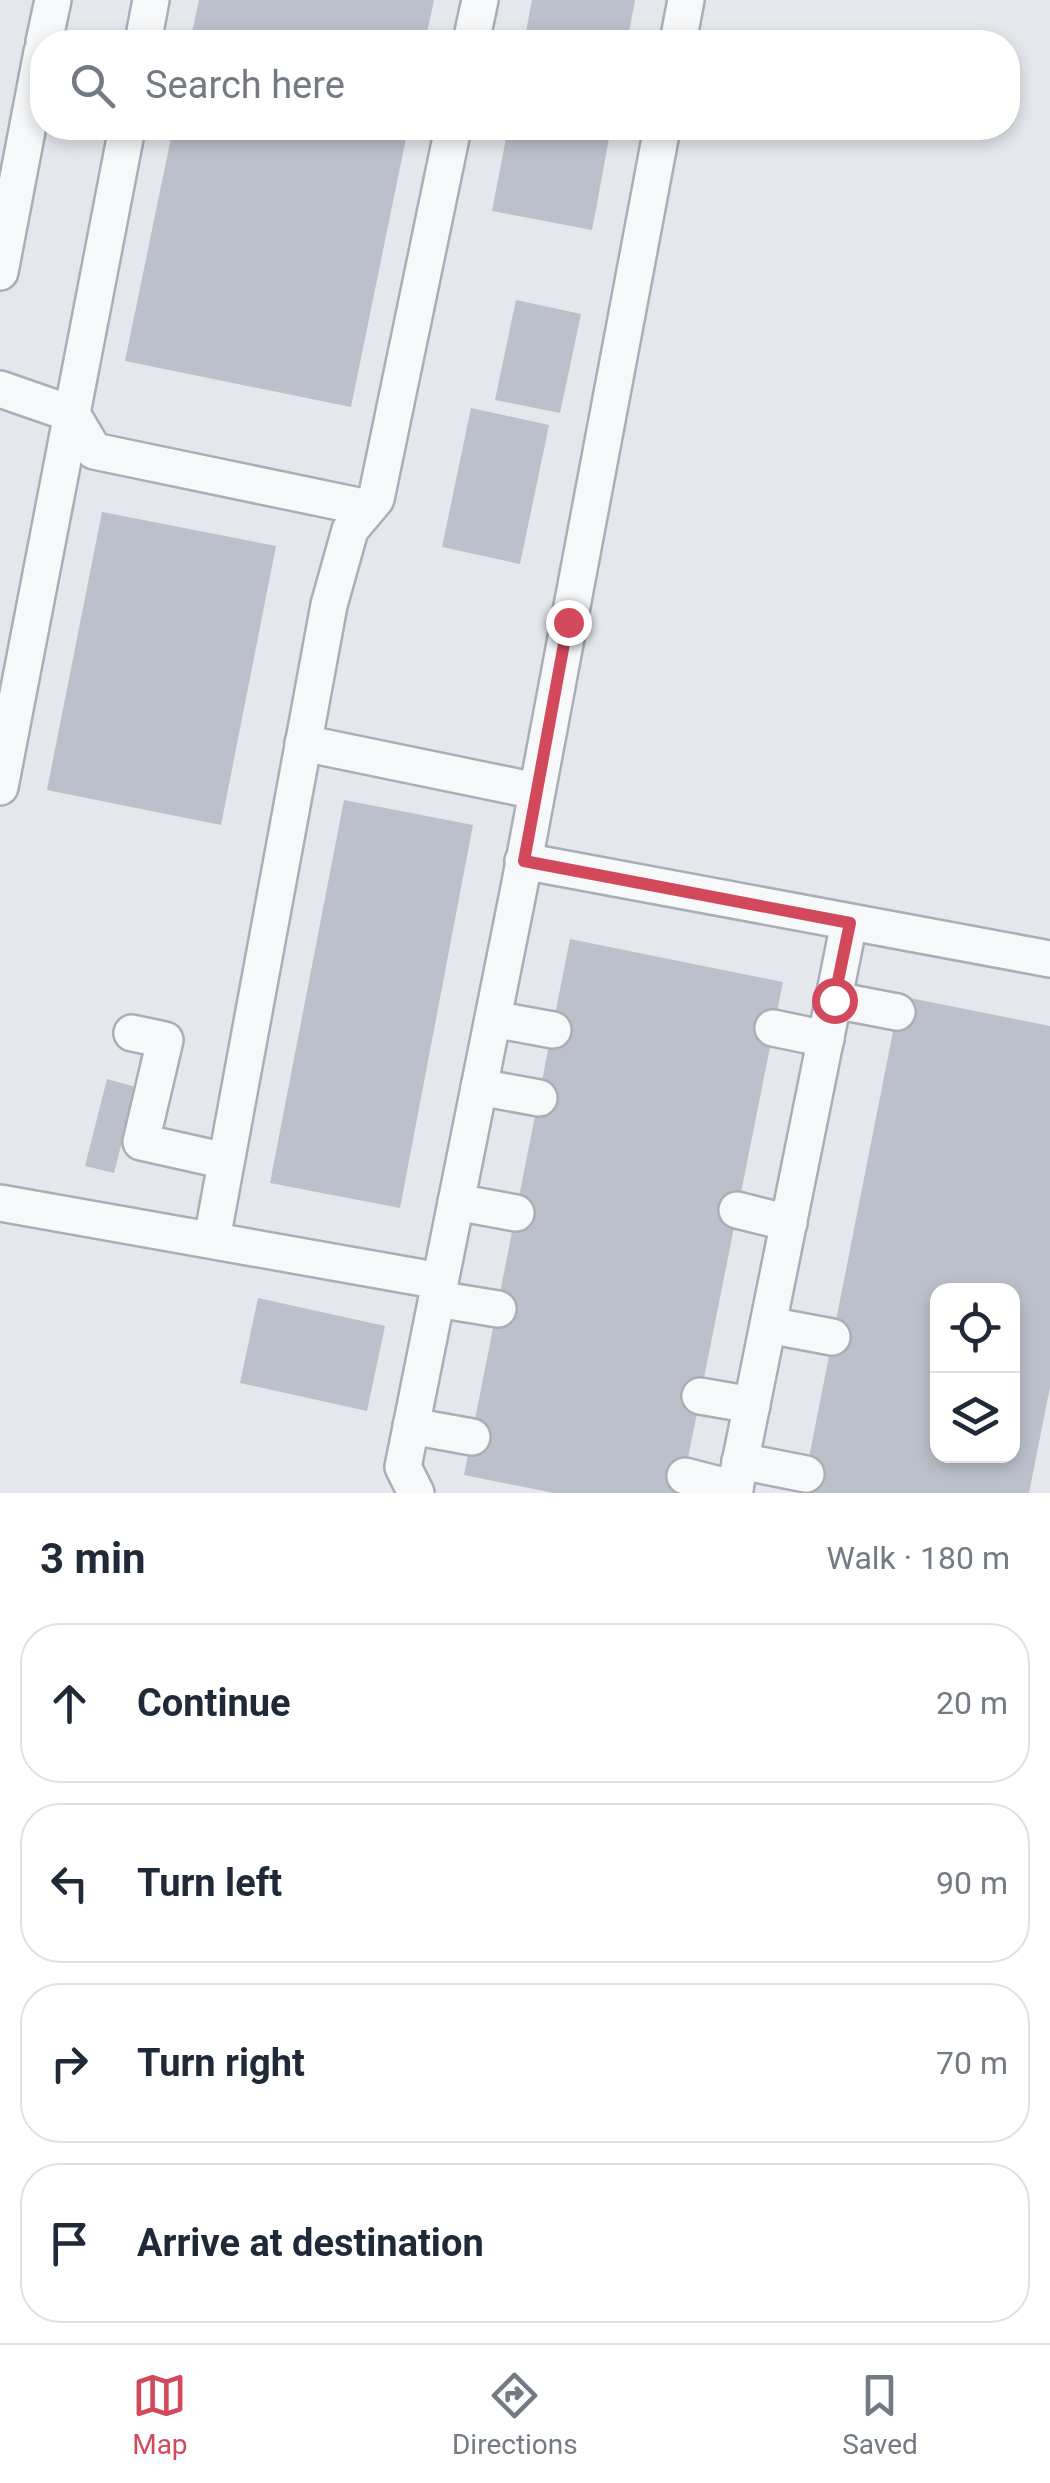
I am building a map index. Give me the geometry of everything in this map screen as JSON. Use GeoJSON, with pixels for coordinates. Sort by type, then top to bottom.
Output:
{"type":"FeatureCollection","features":[{"type":"Feature","properties":{"kind":"lane"},"geometry":{"type":"LineString","coordinates":[[47,30],[53,0]]}},
{"type":"Feature","properties":{"kind":"lane"},"geometry":{"type":"LineString","coordinates":[[145,30],[151,0]]}},
{"type":"Feature","properties":{"kind":"lane"},"geometry":{"type":"LineString","coordinates":[[474,30],[480,0]]}},
{"type":"Feature","properties":{"kind":"lane"},"geometry":{"type":"LineString","coordinates":[[680,30],[686,0]]}},
{"type":"Feature","properties":{"kind":"lane"},"geometry":{"type":"LineString","coordinates":[[0,272],[30,115]]}},
{"type":"Feature","properties":{"kind":"lane"},"geometry":{"type":"LineString","coordinates":[[0,787],[124,140]]}},
{"type":"Feature","properties":{"kind":"lane"},"geometry":{"type":"LineString","coordinates":[[212,1240],[329,606],[350,530],[376,499],[451,140]]}},
{"type":"Feature","properties":{"kind":"lane"},"geometry":{"type":"LineString","coordinates":[[416,1493],[403,1467],[524,861],[660,140]]}},
{"type":"Feature","properties":{"kind":"lane"},"geometry":{"type":"LineString","coordinates":[[0,389],[72,414],[94,451],[368,508]]}},
{"type":"Feature","properties":{"kind":"lane"},"geometry":{"type":"LineString","coordinates":[[304,743],[536,790]]}},
{"type":"Feature","properties":{"kind":"lane"},"geometry":{"type":"LineString","coordinates":[[524,861],[1050,960]]}},
{"type":"Feature","properties":{"kind":"lane"},"geometry":{"type":"LineString","coordinates":[[737,1481],[850,923]]}},
{"type":"Feature","properties":{"kind":"lane"},"geometry":{"type":"LineString","coordinates":[[834,1000],[897,1012]]}},
{"type":"Feature","properties":{"kind":"lane"},"geometry":{"type":"LineString","coordinates":[[493,1019],[552,1030]]}},
{"type":"Feature","properties":{"kind":"lane"},"geometry":{"type":"LineString","coordinates":[[773,1028],[826,1039]]}},
{"type":"Feature","properties":{"kind":"lane"},"geometry":{"type":"LineString","coordinates":[[132,1034],[165,1040],[141,1142],[226,1161]]}},
{"type":"Feature","properties":{"kind":"lane"},"geometry":{"type":"LineString","coordinates":[[479,1087],[539,1098]]}},
{"type":"Feature","properties":{"kind":"lane"},"geometry":{"type":"LineString","coordinates":[[456,1202],[516,1213]]}},
{"type":"Feature","properties":{"kind":"lane"},"geometry":{"type":"LineString","coordinates":[[0,1203],[212,1240],[438,1290],[498,1309]]}},
{"type":"Feature","properties":{"kind":"lane"},"geometry":{"type":"LineString","coordinates":[[737,1210],[789,1223]]}},
{"type":"Feature","properties":{"kind":"lane"},"geometry":{"type":"LineString","coordinates":[[768,1326],[832,1338]]}},
{"type":"Feature","properties":{"kind":"lane"},"geometry":{"type":"LineString","coordinates":[[700,1396],[752,1405]]}},
{"type":"Feature","properties":{"kind":"lane"},"geometry":{"type":"LineString","coordinates":[[411,1426],[472,1438]]}},
{"type":"Feature","properties":{"kind":"lane"},"geometry":{"type":"LineString","coordinates":[[684,1476],[737,1481],[806,1474]]}},
{"type":"Feature","properties":{"kind":"building"},"geometry":{"type":"Polygon","coordinates":[[[199,0],[434,0],[428,30],[193,30],[199,0]]]}},
{"type":"Feature","properties":{"kind":"building"},"geometry":{"type":"Polygon","coordinates":[[[532,0],[635,0],[629,30],[526,30],[532,0]]]}},
{"type":"Feature","properties":{"kind":"building"},"geometry":{"type":"Polygon","coordinates":[[[171,140],[406,140],[351,407],[125,361],[171,140]]]}},
{"type":"Feature","properties":{"kind":"building"},"geometry":{"type":"Polygon","coordinates":[[[506,140],[609,140],[592,230],[492,211],[506,140]]]}},
{"type":"Feature","properties":{"kind":"building"},"geometry":{"type":"Polygon","coordinates":[[[516,300],[581,314],[560,413],[495,400],[516,300]]]}},
{"type":"Feature","properties":{"kind":"building"},"geometry":{"type":"Polygon","coordinates":[[[471,408],[549,425],[520,564],[442,547],[471,408]]]}},
{"type":"Feature","properties":{"kind":"building"},"geometry":{"type":"Polygon","coordinates":[[[102,512],[276,546],[221,825],[47,790],[102,512]]]}},
{"type":"Feature","properties":{"kind":"building"},"geometry":{"type":"Polygon","coordinates":[[[344,800],[473,825],[400,1208],[270,1183],[344,800]]]}},
{"type":"Feature","properties":{"kind":"building"},"geometry":{"type":"Polygon","coordinates":[[[570,939],[783,982],[681,1493],[554,1493],[464,1475],[570,939]]]}},
{"type":"Feature","properties":{"kind":"building"},"geometry":{"type":"Polygon","coordinates":[[[900,996],[1050,1026],[1050,1387],[1029,1493],[802,1493],[900,996]]]}},
{"type":"Feature","properties":{"kind":"building"},"geometry":{"type":"Polygon","coordinates":[[[107,1079],[136,1087],[114,1173],[85,1166],[107,1079]]]}},
{"type":"Feature","properties":{"kind":"building"},"geometry":{"type":"Polygon","coordinates":[[[258,1298],[385,1326],[367,1411],[240,1383],[258,1298]]]}},
{"type":"Feature","properties":{"kind":"route"},"geometry":{"type":"LineString","coordinates":[[568,622],[524,861],[850,923],[834,1000]]}}]}
